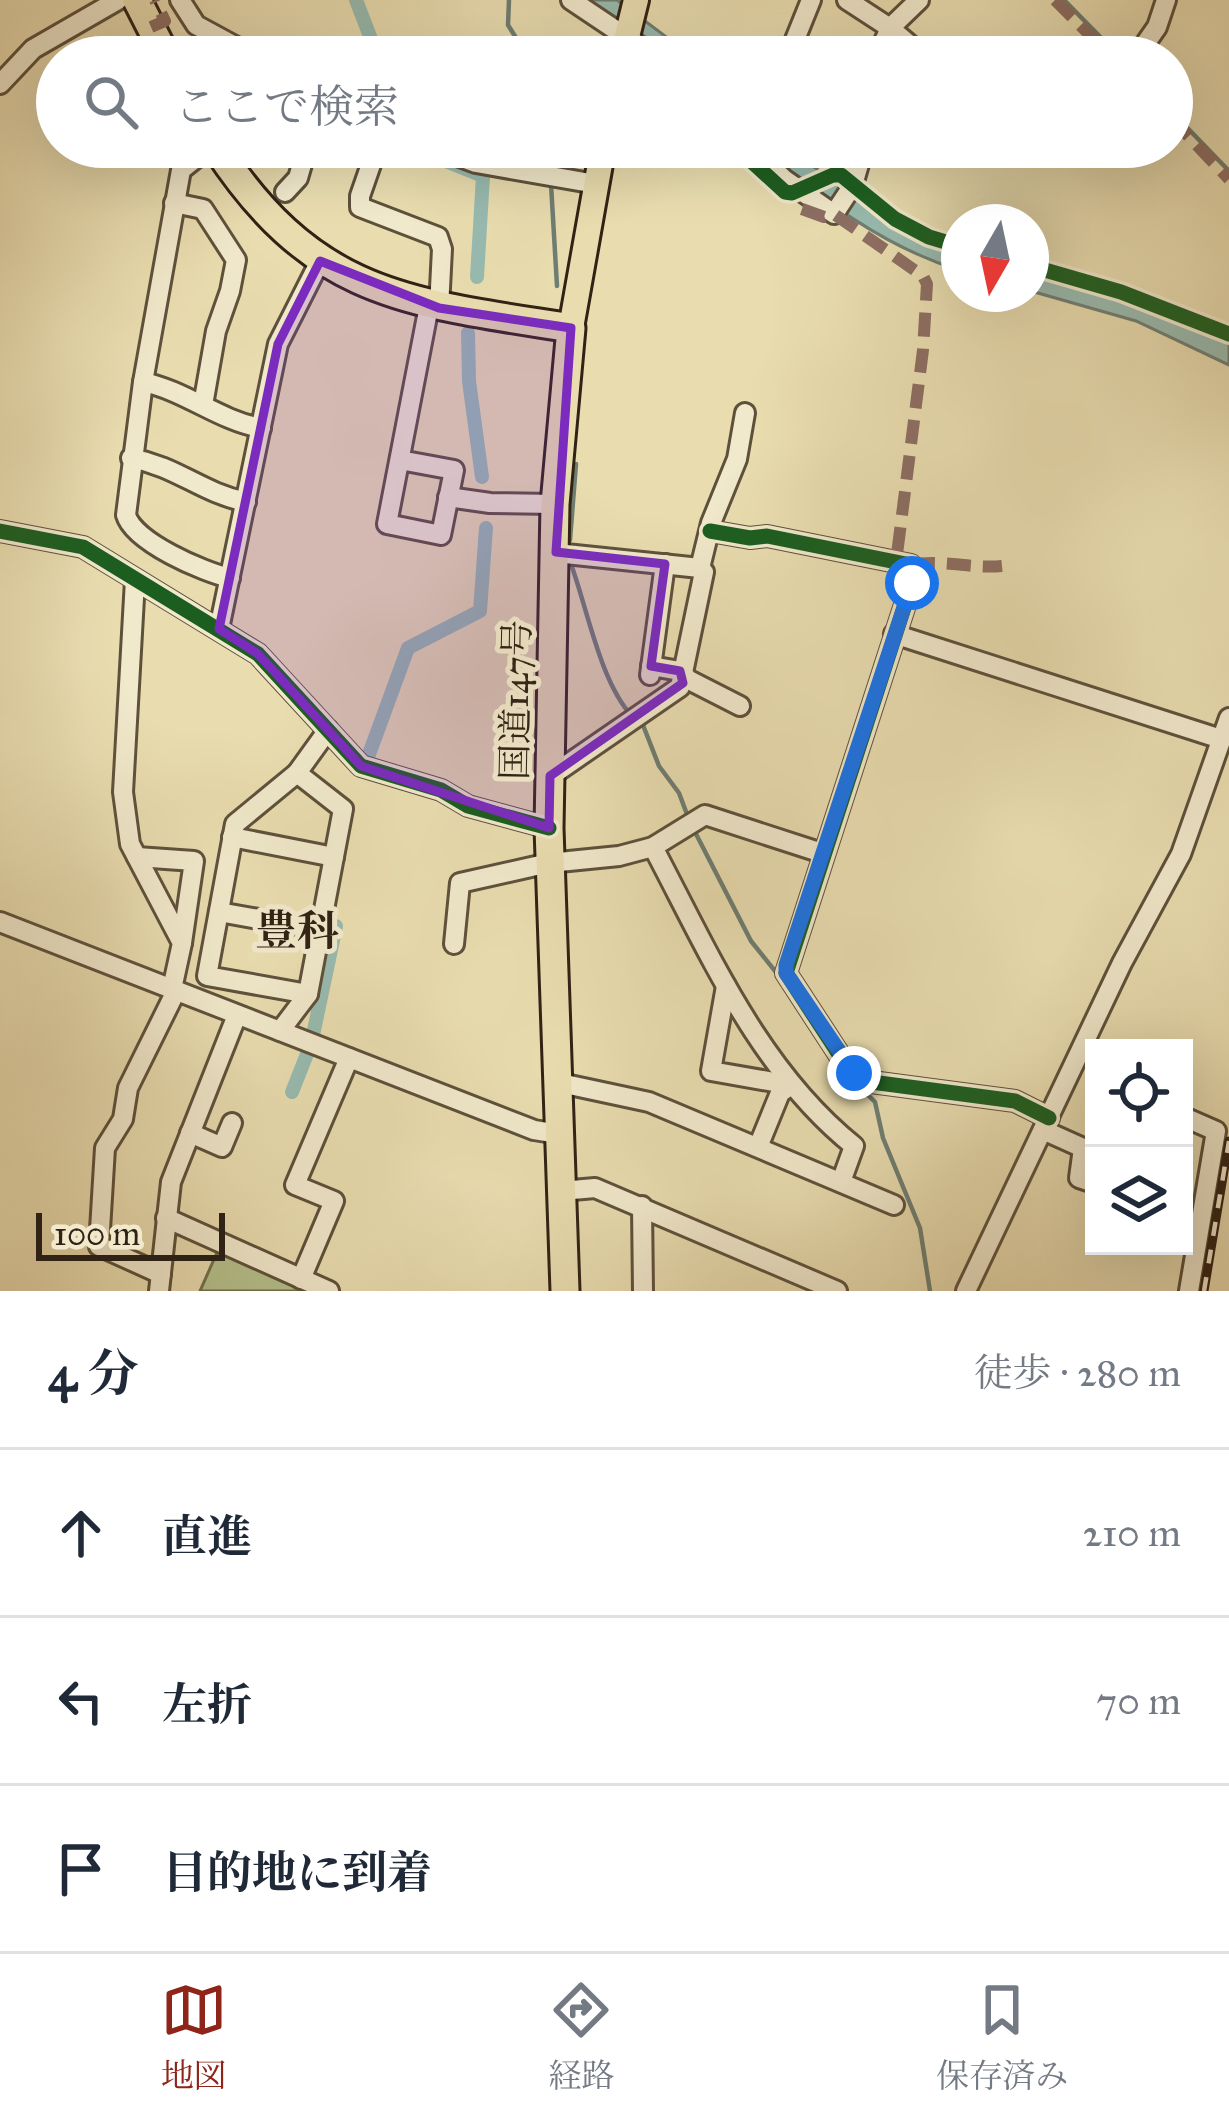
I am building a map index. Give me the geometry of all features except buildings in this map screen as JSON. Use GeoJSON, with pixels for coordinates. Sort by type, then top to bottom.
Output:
{"type":"FeatureCollection","features":[{"type":"Feature","properties":{"kind":"highway"},"geometry":{"type":"LineString","coordinates":[[137,0],[155,36]]}},
{"type":"Feature","properties":{"kind":"highway"},"geometry":{"type":"LineString","coordinates":[[229,168],[257,206],[320,261],[369,287],[434,307],[571,328]]}},
{"type":"Feature","properties":{"kind":"highway","name":"国道147号"},"geometry":{"type":"LineString","coordinates":[[565,1291],[549,829],[554,504],[571,328]]}},
{"type":"Feature","properties":{"kind":"main road"},"geometry":{"type":"LineString","coordinates":[[627,36],[635,4]]}},
{"type":"Feature","properties":{"kind":"main road"},"geometry":{"type":"LineString","coordinates":[[571,328],[599,168]]}},
{"type":"Feature","properties":{"kind":"street"},"geometry":{"type":"LineString","coordinates":[[56,36],[118,0]]}},
{"type":"Feature","properties":{"kind":"street"},"geometry":{"type":"LineString","coordinates":[[180,0],[196,25],[216,36]]}},
{"type":"Feature","properties":{"kind":"street"},"geometry":{"type":"LineString","coordinates":[[572,0],[615,36]]}},
{"type":"Feature","properties":{"kind":"street"},"geometry":{"type":"LineString","coordinates":[[796,36],[811,0]]}},
{"type":"Feature","properties":{"kind":"street"},"geometry":{"type":"LineString","coordinates":[[847,0],[899,36]]}},
{"type":"Feature","properties":{"kind":"street"},"geometry":{"type":"LineString","coordinates":[[886,36],[919,0]]}},
{"type":"Feature","properties":{"kind":"street"},"geometry":{"type":"LineString","coordinates":[[1151,36],[1166,0]]}},
{"type":"Feature","properties":{"kind":"street"},"geometry":{"type":"LineString","coordinates":[[0,84],[36,47]]}},
{"type":"Feature","properties":{"kind":"street"},"geometry":{"type":"LineString","coordinates":[[184,168],[143,382],[127,522],[182,560],[230,578]]}},
{"type":"Feature","properties":{"kind":"street"},"geometry":{"type":"LineString","coordinates":[[285,192],[301,168]]}},
{"type":"Feature","properties":{"kind":"street"},"geometry":{"type":"LineString","coordinates":[[370,168],[360,207],[438,237],[442,249],[387,524],[442,535],[454,470],[400,460]]}},
{"type":"Feature","properties":{"kind":"street"},"geometry":{"type":"LineString","coordinates":[[505,168],[596,184]]}},
{"type":"Feature","properties":{"kind":"street"},"geometry":{"type":"LineString","coordinates":[[774,168],[834,214],[857,168]]}},
{"type":"Feature","properties":{"kind":"street"},"geometry":{"type":"LineString","coordinates":[[174,203],[203,209],[236,260],[216,331],[203,405]]}},
{"type":"Feature","properties":{"kind":"street"},"geometry":{"type":"LineString","coordinates":[[219,629],[278,344],[320,261]]}},
{"type":"Feature","properties":{"kind":"street"},"geometry":{"type":"LineString","coordinates":[[143,382],[175,388],[232,422],[261,428]]}},
{"type":"Feature","properties":{"kind":"street"},"geometry":{"type":"LineString","coordinates":[[700,568],[737,459],[745,413]]}},
{"type":"Feature","properties":{"kind":"street"},"geometry":{"type":"LineString","coordinates":[[131,458],[164,464],[216,496],[246,502]]}},
{"type":"Feature","properties":{"kind":"street"},"geometry":{"type":"LineString","coordinates":[[448,497],[554,504]]}},
{"type":"Feature","properties":{"kind":"street"},"geometry":{"type":"LineString","coordinates":[[0,531],[83,548],[258,654],[361,766],[441,790],[468,806],[549,829]]}},
{"type":"Feature","properties":{"kind":"street"},"geometry":{"type":"LineString","coordinates":[[710,531],[767,536],[911,565],[912,583],[786,973],[850,1070],[869,1082],[1015,1101],[1083,1148],[1079,1178],[1085,1180]]}},
{"type":"Feature","properties":{"kind":"street"},"geometry":{"type":"LineString","coordinates":[[550,771],[557,771],[680,687],[704,572],[556,553]]}},
{"type":"Feature","properties":{"kind":"street"},"geometry":{"type":"LineString","coordinates":[[665,564],[650,671],[684,674],[740,706]]}},
{"type":"Feature","properties":{"kind":"street"},"geometry":{"type":"LineString","coordinates":[[135,580],[123,792],[130,844],[182,943]]}},
{"type":"Feature","properties":{"kind":"street"},"geometry":{"type":"LineString","coordinates":[[894,634],[1222,739]]}},
{"type":"Feature","properties":{"kind":"street"},"geometry":{"type":"LineString","coordinates":[[966,1291],[1122,963],[1181,854],[1229,718]]}},
{"type":"Feature","properties":{"kind":"street"},"geometry":{"type":"LineString","coordinates":[[308,994],[207,976],[235,824],[297,773],[328,730]]}},
{"type":"Feature","properties":{"kind":"street"},"geometry":{"type":"LineString","coordinates":[[280,1031],[308,994],[343,809],[297,773]]}},
{"type":"Feature","properties":{"kind":"street"},"geometry":{"type":"LineString","coordinates":[[454,944],[460,884],[549,863],[653,847],[705,815],[822,853]]}},
{"type":"Feature","properties":{"kind":"street"},"geometry":{"type":"LineString","coordinates":[[232,837],[334,856]]}},
{"type":"Feature","properties":{"kind":"street"},"geometry":{"type":"LineString","coordinates":[[653,847],[726,986],[791,1085],[854,1145],[841,1182]]}},
{"type":"Feature","properties":{"kind":"street"},"geometry":{"type":"LineString","coordinates":[[137,857],[194,861],[174,990],[128,1088],[123,1119],[105,1148],[99,1246],[160,1282],[171,1182],[237,1015]]}},
{"type":"Feature","properties":{"kind":"street"},"geometry":{"type":"LineString","coordinates":[[219,912],[320,930]]}},
{"type":"Feature","properties":{"kind":"street"},"geometry":{"type":"LineString","coordinates":[[0,923],[534,1130],[559,1134]]}},
{"type":"Feature","properties":{"kind":"street"},"geometry":{"type":"LineString","coordinates":[[726,986],[711,1071],[791,1085]]}},
{"type":"Feature","properties":{"kind":"street"},"geometry":{"type":"LineString","coordinates":[[301,1279],[334,1202],[295,1185],[350,1058]]}},
{"type":"Feature","properties":{"kind":"street"},"geometry":{"type":"LineString","coordinates":[[1074,1070],[1085,1074]]}},
{"type":"Feature","properties":{"kind":"street"},"geometry":{"type":"LineString","coordinates":[[758,1147],[780,1093],[791,1085]]}},
{"type":"Feature","properties":{"kind":"street"},"geometry":{"type":"LineString","coordinates":[[557,1086],[650,1102],[894,1204]]}},
{"type":"Feature","properties":{"kind":"street"},"geometry":{"type":"LineString","coordinates":[[1190,1291],[1216,1131],[1193,1121]]}},
{"type":"Feature","properties":{"kind":"street"},"geometry":{"type":"LineString","coordinates":[[190,1133],[222,1148],[232,1123]]}},
{"type":"Feature","properties":{"kind":"street"},"geometry":{"type":"LineString","coordinates":[[561,1191],[595,1188],[837,1291]]}},
{"type":"Feature","properties":{"kind":"street"},"geometry":{"type":"LineString","coordinates":[[642,1207],[643,1291]]}},
{"type":"Feature","properties":{"kind":"street"},"geometry":{"type":"LineString","coordinates":[[166,1218],[329,1291]]}},
{"type":"Feature","properties":{"kind":"highlighted area"},"geometry":{"type":"Polygon","coordinates":[[[320,261],[439,308],[571,328],[556,552],[665,564],[651,666],[680,671],[683,683],[550,776],[549,828],[361,766],[258,654],[219,629],[278,344],[320,261]]]}},
{"type":"Feature","properties":{"kind":"green space"},"geometry":{"type":"Polygon","coordinates":[[[219,1248],[314,1291],[200,1291],[219,1248]]]}},
{"type":"Feature","properties":{"kind":"water"},"geometry":{"type":"Polygon","coordinates":[[[581,0],[617,0],[665,36],[633,36],[581,0]]]}},
{"type":"Feature","properties":{"kind":"water"},"geometry":{"type":"Polygon","coordinates":[[[785,168],[815,168],[898,225],[941,247],[941,264],[878,234],[785,168]]]}},
{"type":"Feature","properties":{"kind":"water"},"geometry":{"type":"Polygon","coordinates":[[[1049,276],[1181,320],[1229,344],[1229,365],[1136,321],[1049,296],[1049,276]]]}},
{"type":"Feature","properties":{"kind":"waterway"},"geometry":{"type":"LineString","coordinates":[[356,0],[370,36]]}},
{"type":"Feature","properties":{"kind":"waterway"},"geometry":{"type":"LineString","coordinates":[[509,0],[508,25],[515,36]]}},
{"type":"Feature","properties":{"kind":"waterway"},"geometry":{"type":"LineString","coordinates":[[1064,0],[1099,36]]}},
{"type":"Feature","properties":{"kind":"waterway"},"geometry":{"type":"LineString","coordinates":[[1193,134],[1229,171]]}},
{"type":"Feature","properties":{"kind":"waterway"},"geometry":{"type":"LineString","coordinates":[[463,168],[483,176],[477,277]]}},
{"type":"Feature","properties":{"kind":"waterway"},"geometry":{"type":"LineString","coordinates":[[551,184],[557,286]]}},
{"type":"Feature","properties":{"kind":"waterway"},"geometry":{"type":"LineString","coordinates":[[468,333],[469,381],[482,477]]}},
{"type":"Feature","properties":{"kind":"waterway"},"geometry":{"type":"LineString","coordinates":[[570,540],[576,464]]}},
{"type":"Feature","properties":{"kind":"waterway"},"geometry":{"type":"LineString","coordinates":[[368,757],[408,648],[480,611],[486,528]]}},
{"type":"Feature","properties":{"kind":"waterway"},"geometry":{"type":"LineString","coordinates":[[572,567],[604,666],[632,716]]}},
{"type":"Feature","properties":{"kind":"waterway"},"geometry":{"type":"LineString","coordinates":[[641,720],[659,766],[679,793],[688,817]]}},
{"type":"Feature","properties":{"kind":"waterway"},"geometry":{"type":"LineString","coordinates":[[695,832],[751,941],[779,976]]}},
{"type":"Feature","properties":{"kind":"waterway"},"geometry":{"type":"LineString","coordinates":[[313,1035],[336,926]]}},
{"type":"Feature","properties":{"kind":"waterway"},"geometry":{"type":"LineString","coordinates":[[292,1092],[309,1049]]}},
{"type":"Feature","properties":{"kind":"waterway"},"geometry":{"type":"LineString","coordinates":[[860,1087],[875,1102],[883,1138],[920,1228],[930,1291]]}},
{"type":"Feature","properties":{"kind":"railway"},"geometry":{"type":"LineString","coordinates":[[1204,1291],[1229,1141]]}},
{"type":"Feature","properties":{"kind":"marked path"},"geometry":{"type":"LineString","coordinates":[[151,27],[165,21],[155,0]]}},
{"type":"Feature","properties":{"kind":"marked path"},"geometry":{"type":"LineString","coordinates":[[1055,0],[1091,36]]}},
{"type":"Feature","properties":{"kind":"marked path"},"geometry":{"type":"LineString","coordinates":[[1193,141],[1229,179]]}},
{"type":"Feature","properties":{"kind":"marked path"},"geometry":{"type":"LineString","coordinates":[[802,209],[824,217],[834,214],[923,276],[927,284],[896,562]]}},
{"type":"Feature","properties":{"kind":"marked path"},"geometry":{"type":"LineString","coordinates":[[911,565],[1002,566]]}},
{"type":"Feature","properties":{"kind":"cycle path"},"geometry":{"type":"LineString","coordinates":[[759,168],[792,193],[841,175],[895,219],[941,241]]}},
{"type":"Feature","properties":{"kind":"cycle path"},"geometry":{"type":"LineString","coordinates":[[1049,271],[1121,292],[1229,334]]}},
{"type":"Feature","properties":{"kind":"cycle path"},"geometry":{"type":"LineString","coordinates":[[0,531],[83,547],[258,654],[361,766],[441,790],[468,806],[549,828]]}},
{"type":"Feature","properties":{"kind":"cycle path"},"geometry":{"type":"LineString","coordinates":[[710,531],[767,536],[911,565],[912,583],[786,973],[846,1065],[864,1081],[1015,1101],[1049,1118]]}},
{"type":"Feature","properties":{"kind":"district","name":"豊科"},"geometry":{"type":"Point","coordinates":[297,930]}},
{"type":"Feature","properties":{"kind":"route"},"geometry":{"type":"LineString","coordinates":[[854,1073],[786,973],[786,965],[912,583]]}}]}
